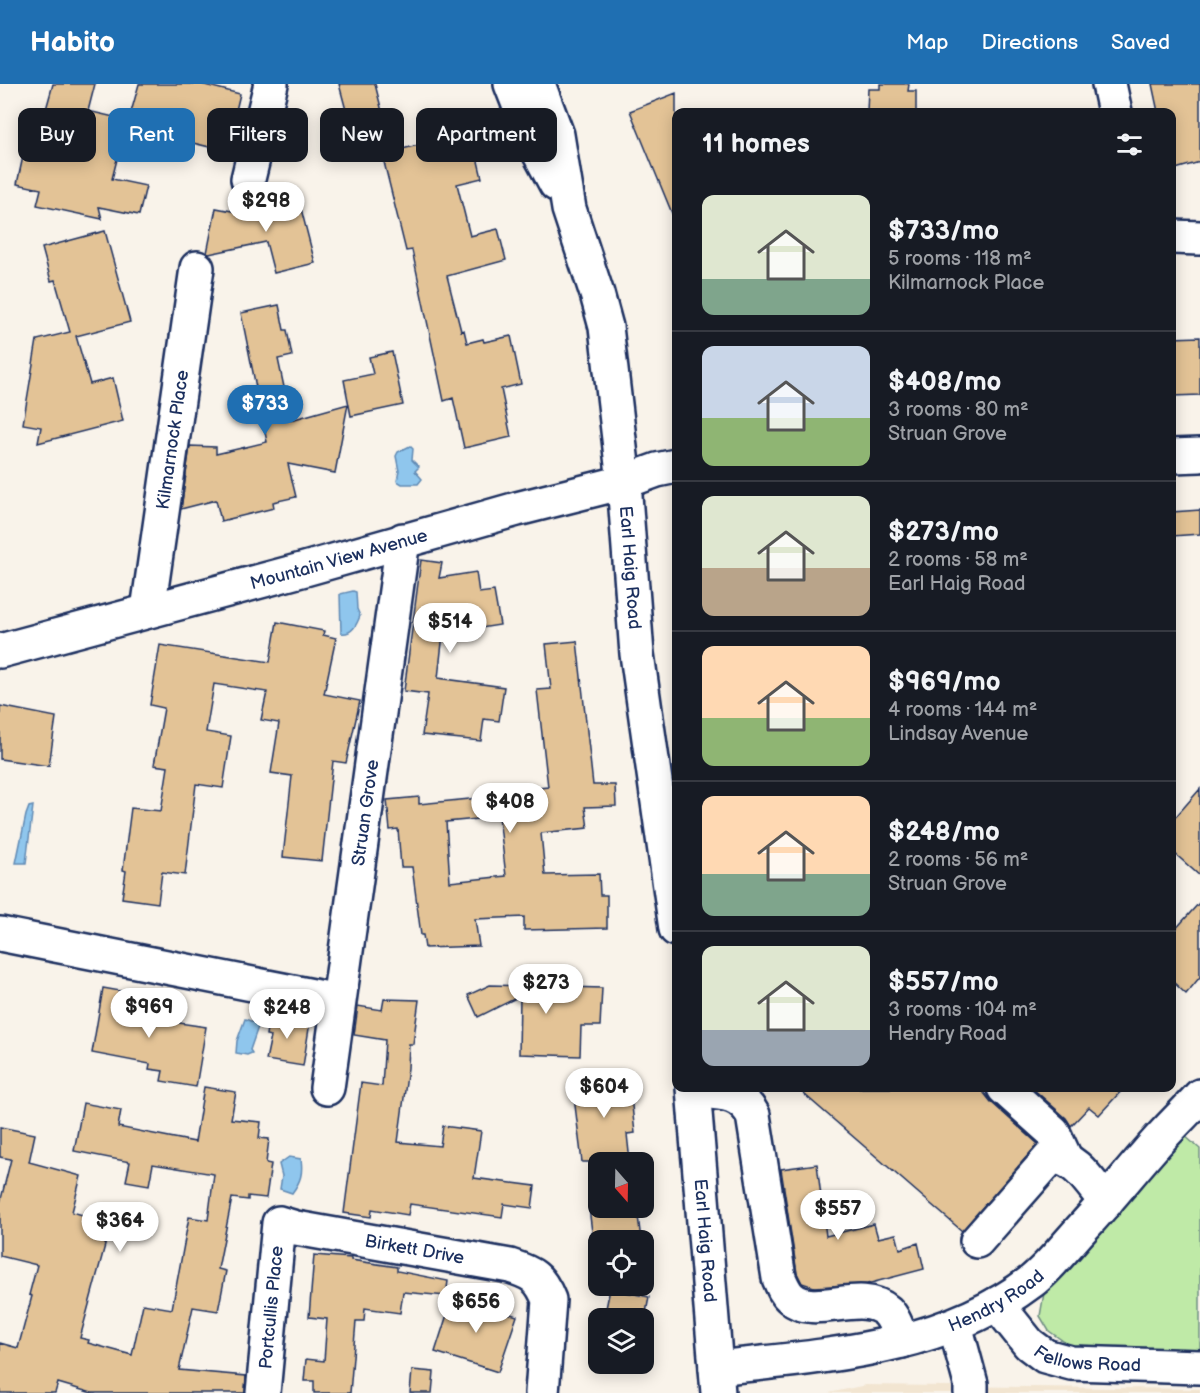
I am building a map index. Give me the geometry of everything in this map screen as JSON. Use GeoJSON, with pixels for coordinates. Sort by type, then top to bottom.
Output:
{"type":"FeatureCollection","features":[{"type":"Feature","properties":{"kind":"street"},"geometry":{"type":"LineString","coordinates":[[248,179],[272,84]]}},
{"type":"Feature","properties":{"kind":"street","name":"Earl Haig Road"},"geometry":{"type":"LineString","coordinates":[[511,84],[534,143],[569,209]]}},
{"type":"Feature","properties":{"kind":"street","name":"Earl Haig Road"},"geometry":{"type":"LineString","coordinates":[[538,84],[557,135],[569,209],[606,327],[624,482],[637,654],[672,901]]}},
{"type":"Feature","properties":{"kind":"street"},"geometry":{"type":"LineString","coordinates":[[1109,84],[1113,108]]}},
{"type":"Feature","properties":{"kind":"street"},"geometry":{"type":"LineString","coordinates":[[1176,237],[1200,238]]}},
{"type":"Feature","properties":{"kind":"street","name":"Kilmarnock Place"},"geometry":{"type":"LineString","coordinates":[[148,610],[197,268]]}},
{"type":"Feature","properties":{"kind":"street"},"geometry":{"type":"LineString","coordinates":[[1176,456],[1200,455]]}},
{"type":"Feature","properties":{"kind":"street","name":"Mountain View Avenue"},"geometry":{"type":"LineString","coordinates":[[0,651],[624,482],[672,467]]}},
{"type":"Feature","properties":{"kind":"street","name":"Struan Grove"},"geometry":{"type":"LineString","coordinates":[[327,1088],[403,540]]}},
{"type":"Feature","properties":{"kind":"street"},"geometry":{"type":"LineString","coordinates":[[0,934],[338,1001]]}},
{"type":"Feature","properties":{"kind":"street","name":"Earl Haig Road"},"geometry":{"type":"LineString","coordinates":[[693,1092],[717,1380]]}},
{"type":"Feature","properties":{"kind":"street"},"geometry":{"type":"LineString","coordinates":[[714,1092],[735,1095],[747,1104],[753,1115],[779,1278],[785,1291],[792,1299],[810,1305],[868,1303],[880,1306],[889,1313],[902,1341]]}},
{"type":"Feature","properties":{"kind":"street"},"geometry":{"type":"LineString","coordinates":[[1008,1092],[1053,1132],[1065,1158],[1079,1170],[1106,1202]]}},
{"type":"Feature","properties":{"kind":"street","name":"Hendry Road"},"geometry":{"type":"LineString","coordinates":[[717,1380],[902,1341],[955,1325],[997,1304],[1033,1280],[1200,1096]]}},
{"type":"Feature","properties":{"kind":"street"},"geometry":{"type":"LineString","coordinates":[[976,1241],[1050,1158],[1065,1158]]}},
{"type":"Feature","properties":{"kind":"street","name":"Portcullis Place"},"geometry":{"type":"LineString","coordinates":[[262,1393],[279,1223]]}},
{"type":"Feature","properties":{"kind":"street","name":"Birkett Drive"},"geometry":{"type":"LineString","coordinates":[[279,1223],[296,1228],[510,1266],[536,1276],[549,1300],[542,1393]]}},
{"type":"Feature","properties":{"kind":"street","name":"Fellows Road"},"geometry":{"type":"LineString","coordinates":[[997,1304],[1029,1344],[1045,1356],[1071,1363],[1200,1367]]}},
{"type":"Feature","properties":{"kind":"street"},"geometry":{"type":"LineString","coordinates":[[955,1325],[971,1384],[971,1393]]}},
{"type":"Feature","properties":{"kind":"shaded area"},"geometry":{"type":"Polygon","coordinates":[[[866,1385],[1200,1389],[1200,1393],[829,1393],[866,1385]]]}},
{"type":"Feature","properties":{"kind":"green space"},"geometry":{"type":"Polygon","coordinates":[[[1185,1136],[1200,1149],[1200,1351],[1073,1348],[1049,1331],[1040,1316],[1044,1293],[1185,1136]]]}},
{"type":"Feature","properties":{"kind":"water"},"geometry":{"type":"Polygon","coordinates":[[[410,446],[413,449],[412,460],[419,467],[415,471],[422,479],[418,484],[402,484],[397,481],[399,471],[396,456],[398,452],[410,446]]]}},
{"type":"Feature","properties":{"kind":"water"},"geometry":{"type":"Polygon","coordinates":[[[356,592],[357,609],[360,616],[351,631],[341,633],[340,594],[356,592]]]}},
{"type":"Feature","properties":{"kind":"water"},"geometry":{"type":"Polygon","coordinates":[[[33,806],[26,863],[16,863],[26,815],[29,807],[33,806]]]}},
{"type":"Feature","properties":{"kind":"water"},"geometry":{"type":"Polygon","coordinates":[[[245,1019],[259,1024],[250,1050],[252,1053],[247,1055],[236,1053],[237,1041],[245,1019]]]}},
{"type":"Feature","properties":{"kind":"water"},"geometry":{"type":"Polygon","coordinates":[[[289,1157],[301,1159],[302,1164],[301,1177],[292,1193],[280,1189],[282,1176],[279,1164],[289,1157]]]}},
{"type":"Feature","properties":{"kind":"building"},"geometry":{"type":"Polygon","coordinates":[[[53,84],[95,84],[89,108],[46,108],[53,84]]]}},
{"type":"Feature","properties":{"kind":"building"},"geometry":{"type":"Polygon","coordinates":[[[139,84],[201,84],[240,94],[237,108],[207,108],[207,146],[195,144],[195,108],[132,108],[139,84]]]}},
{"type":"Feature","properties":{"kind":"building"},"geometry":{"type":"Polygon","coordinates":[[[339,84],[375,84],[381,108],[345,108],[339,84]]]}},
{"type":"Feature","properties":{"kind":"building"},"geometry":{"type":"Polygon","coordinates":[[[880,84],[909,84],[908,91],[916,91],[916,108],[867,108],[868,89],[880,89],[880,84]]]}},
{"type":"Feature","properties":{"kind":"building"},"geometry":{"type":"Polygon","coordinates":[[[1152,84],[1200,84],[1200,162],[1176,169],[1176,108],[1157,108],[1152,84]]]}},
{"type":"Feature","properties":{"kind":"building"},"geometry":{"type":"Polygon","coordinates":[[[676,93],[676,108],[672,108],[672,213],[630,111],[676,93]]]}},
{"type":"Feature","properties":{"kind":"building"},"geometry":{"type":"Polygon","coordinates":[[[96,113],[108,116],[108,162],[116,162],[112,179],[146,186],[139,215],[99,207],[102,219],[37,205],[41,189],[17,184],[22,162],[96,162],[96,113]]]}},
{"type":"Feature","properties":{"kind":"building"},"geometry":{"type":"Polygon","coordinates":[[[416,146],[416,162],[478,162],[482,178],[457,184],[470,236],[498,229],[506,260],[447,276],[461,331],[464,330],[467,343],[511,336],[521,384],[501,389],[511,437],[464,448],[453,398],[444,401],[412,250],[406,251],[384,162],[404,162],[404,149],[416,146]]]}},
{"type":"Feature","properties":{"kind":"building"},"geometry":{"type":"Polygon","coordinates":[[[298,197],[315,263],[274,273],[266,242],[207,253],[216,208],[237,212],[298,197]]]}},
{"type":"Feature","properties":{"kind":"building"},"geometry":{"type":"Polygon","coordinates":[[[105,231],[130,322],[76,336],[90,384],[113,378],[123,421],[38,443],[41,427],[23,424],[37,340],[70,332],[55,280],[51,281],[42,248],[105,231]]]}},
{"type":"Feature","properties":{"kind":"building"},"geometry":{"type":"Polygon","coordinates":[[[279,305],[292,356],[278,359],[291,420],[348,404],[335,473],[288,464],[296,497],[273,502],[274,508],[221,521],[216,500],[181,509],[190,446],[216,447],[216,454],[267,442],[241,313],[279,305]]]}},
{"type":"Feature","properties":{"kind":"building"},"geometry":{"type":"Polygon","coordinates":[[[1200,337],[1200,395],[1176,396],[1176,338],[1200,337]]]}},
{"type":"Feature","properties":{"kind":"building"},"geometry":{"type":"Polygon","coordinates":[[[392,352],[403,405],[351,416],[344,380],[373,374],[369,357],[392,352]]]}},
{"type":"Feature","properties":{"kind":"building"},"geometry":{"type":"Polygon","coordinates":[[[1200,510],[1200,534],[1176,536],[1176,512],[1200,510]]]}},
{"type":"Feature","properties":{"kind":"building"},"geometry":{"type":"Polygon","coordinates":[[[421,560],[442,563],[439,578],[476,572],[479,593],[494,591],[500,625],[443,634],[438,678],[504,687],[499,721],[484,719],[481,741],[422,735],[428,694],[404,691],[421,560]]]}},
{"type":"Feature","properties":{"kind":"building"},"geometry":{"type":"Polygon","coordinates":[[[277,622],[324,631],[323,635],[336,638],[324,694],[360,701],[346,763],[333,761],[322,861],[283,857],[292,776],[271,773],[279,723],[261,720],[267,692],[214,684],[206,732],[231,736],[223,788],[196,784],[185,875],[162,872],[158,903],[122,898],[131,808],[161,811],[168,767],[154,765],[164,708],[150,705],[160,645],[270,662],[277,622]]]}},
{"type":"Feature","properties":{"kind":"building"},"geometry":{"type":"Polygon","coordinates":[[[577,641],[593,785],[615,785],[616,806],[585,807],[588,828],[541,833],[545,875],[599,874],[600,895],[607,895],[607,928],[524,930],[524,917],[475,919],[479,946],[425,948],[423,935],[421,935],[412,867],[401,867],[398,829],[390,830],[387,800],[419,797],[419,804],[480,798],[480,794],[548,787],[537,690],[551,689],[546,644],[577,641]],[[499,817],[446,822],[450,882],[506,876],[499,817]]]}},
{"type":"Feature","properties":{"kind":"building"},"geometry":{"type":"Polygon","coordinates":[[[0,706],[56,717],[49,766],[0,759],[0,706]]]}},
{"type":"Feature","properties":{"kind":"building"},"geometry":{"type":"Polygon","coordinates":[[[1200,789],[1200,876],[1176,855],[1176,816],[1200,789]]]}},
{"type":"Feature","properties":{"kind":"building"},"geometry":{"type":"Polygon","coordinates":[[[1200,902],[1200,977],[1186,994],[1176,985],[1176,929],[1200,902]]]}},
{"type":"Feature","properties":{"kind":"building"},"geometry":{"type":"Polygon","coordinates":[[[490,985],[602,988],[600,1026],[581,1026],[580,1056],[519,1054],[520,996],[478,1017],[468,995],[490,985]]]}},
{"type":"Feature","properties":{"kind":"building"},"geometry":{"type":"Polygon","coordinates":[[[103,988],[126,992],[124,1005],[174,1013],[172,1022],[206,1027],[196,1087],[161,1081],[163,1071],[149,1069],[150,1064],[92,1053],[103,988]]]}},
{"type":"Feature","properties":{"kind":"building"},"geometry":{"type":"Polygon","coordinates":[[[384,999],[419,1000],[413,1044],[409,1044],[398,1142],[440,1146],[443,1126],[481,1131],[474,1178],[535,1186],[532,1208],[504,1204],[502,1217],[410,1204],[408,1215],[372,1209],[371,1217],[344,1213],[361,1083],[382,1086],[385,1040],[354,1035],[358,1006],[382,1010],[384,999]]]}},
{"type":"Feature","properties":{"kind":"building"},"geometry":{"type":"Polygon","coordinates":[[[269,1015],[310,1022],[303,1066],[266,1060],[271,1036],[266,1035],[269,1015]]]}},
{"type":"Feature","properties":{"kind":"building"},"geometry":{"type":"Polygon","coordinates":[[[622,1075],[623,1089],[630,1088],[635,1133],[627,1134],[629,1152],[588,1152],[588,1162],[582,1162],[572,1081],[622,1075]]]}},
{"type":"Feature","properties":{"kind":"building"},"geometry":{"type":"Polygon","coordinates":[[[204,1087],[236,1092],[231,1119],[261,1122],[259,1138],[269,1139],[266,1163],[271,1164],[266,1198],[248,1196],[248,1200],[232,1198],[218,1269],[226,1271],[218,1311],[193,1307],[179,1370],[246,1376],[245,1393],[92,1393],[58,1383],[55,1393],[0,1393],[0,1343],[18,1348],[32,1296],[29,1295],[37,1265],[0,1256],[0,1203],[11,1159],[0,1157],[0,1127],[35,1134],[29,1162],[81,1176],[72,1212],[111,1223],[80,1338],[89,1340],[88,1343],[132,1355],[143,1304],[172,1309],[189,1217],[208,1220],[214,1174],[153,1164],[149,1185],[126,1181],[130,1162],[74,1151],[83,1103],[121,1110],[118,1127],[195,1142],[204,1087]]]}},
{"type":"Feature","properties":{"kind":"building"},"geometry":{"type":"Polygon","coordinates":[[[802,1092],[983,1092],[991,1102],[1038,1144],[962,1231],[802,1092]]]}},
{"type":"Feature","properties":{"kind":"building"},"geometry":{"type":"Polygon","coordinates":[[[1037,1092],[1120,1092],[1099,1115],[1089,1107],[1071,1126],[1066,1118],[1037,1092]]]}},
{"type":"Feature","properties":{"kind":"building"},"geometry":{"type":"Polygon","coordinates":[[[817,1164],[826,1236],[874,1224],[878,1238],[896,1234],[900,1249],[918,1243],[924,1269],[867,1284],[814,1287],[802,1283],[797,1273],[781,1169],[817,1164]]]}},
{"type":"Feature","properties":{"kind":"building"},"geometry":{"type":"Polygon","coordinates":[[[590,1218],[638,1218],[640,1230],[592,1230],[590,1218]]]}},
{"type":"Feature","properties":{"kind":"building"},"geometry":{"type":"Polygon","coordinates":[[[314,1255],[351,1258],[351,1260],[397,1267],[397,1271],[448,1281],[446,1296],[403,1292],[400,1313],[365,1308],[364,1321],[356,1321],[350,1393],[314,1393],[314,1381],[304,1381],[306,1359],[324,1361],[327,1319],[309,1317],[314,1255]]]}},
{"type":"Feature","properties":{"kind":"building"},"geometry":{"type":"Polygon","coordinates":[[[453,1296],[517,1316],[498,1372],[435,1352],[453,1296]]]}},
{"type":"Feature","properties":{"kind":"building"},"geometry":{"type":"Polygon","coordinates":[[[609,1296],[649,1297],[647,1308],[606,1308],[609,1296]]]}},
{"type":"Feature","properties":{"kind":"building"},"geometry":{"type":"Polygon","coordinates":[[[412,1370],[434,1372],[432,1393],[410,1393],[412,1370]]]}}]}
